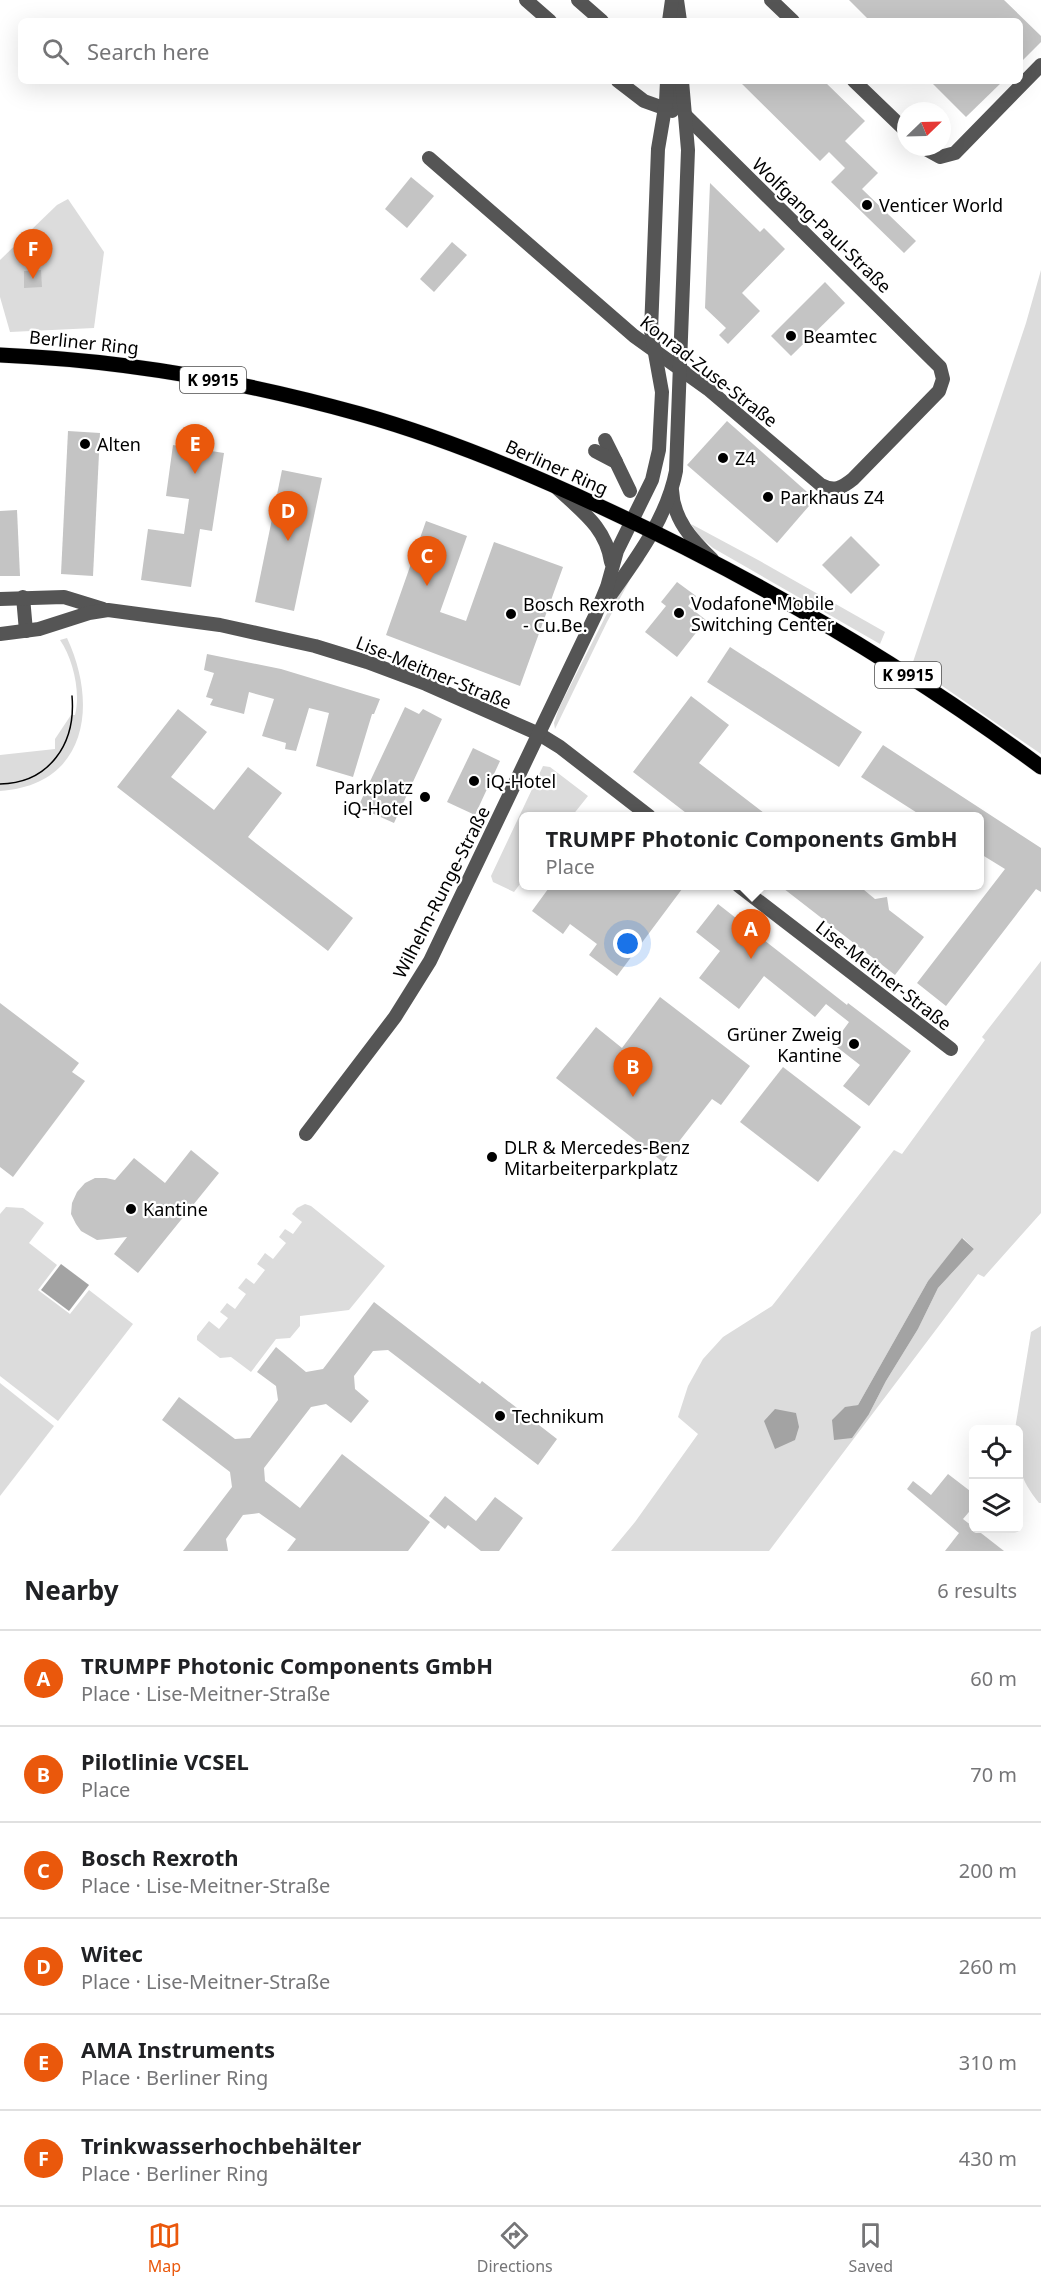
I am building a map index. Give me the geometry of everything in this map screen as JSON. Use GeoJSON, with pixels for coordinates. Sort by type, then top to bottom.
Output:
{"type":"FeatureCollection","features":[{"type":"Feature","properties":{"kind":"main road","name":"Berliner Ring"},"geometry":{"type":"LineString","coordinates":[[0,355],[81,359],[169,371],[254,388],[390,423],[461,447],[633,521],[805,612],[970,716],[1041,767]]}},
{"type":"Feature","properties":{"kind":"street"},"geometry":{"type":"LineString","coordinates":[[526,0],[546,18]]}},
{"type":"Feature","properties":{"kind":"street"},"geometry":{"type":"LineString","coordinates":[[578,0],[599,18]]}},
{"type":"Feature","properties":{"kind":"street"},"geometry":{"type":"LineString","coordinates":[[669,18],[672,0]]}},
{"type":"Feature","properties":{"kind":"street"},"geometry":{"type":"LineString","coordinates":[[677,0],[680,18]]}},
{"type":"Feature","properties":{"kind":"street"},"geometry":{"type":"LineString","coordinates":[[771,0],[790,18]]}},
{"type":"Feature","properties":{"kind":"street"},"geometry":{"type":"LineString","coordinates":[[1023,84],[1041,65]]}},
{"type":"Feature","properties":{"kind":"street","name":"Wolfgang-Paul-Straße"},"geometry":{"type":"LineString","coordinates":[[622,84],[644,101],[686,116]]}},
{"type":"Feature","properties":{"kind":"street","name":"Wilhelm-Runge-Straße"},"geometry":{"type":"LineString","coordinates":[[306,1134],[395,1017],[422,975],[595,616],[612,570],[616,551],[633,521],[654,473],[660,442],[662,392],[651,330],[658,149],[667,84]]}},
{"type":"Feature","properties":{"kind":"street","name":"Wolfgang-Paul-Straße"},"geometry":{"type":"LineString","coordinates":[[669,84],[686,116],[934,359]]}},
{"type":"Feature","properties":{"kind":"street"},"geometry":{"type":"LineString","coordinates":[[682,84],[688,150],[678,455],[672,488],[676,511],[682,524],[695,543],[718,565]]}},
{"type":"Feature","properties":{"kind":"street"},"geometry":{"type":"LineString","coordinates":[[858,84],[897,122]]}},
{"type":"Feature","properties":{"kind":"street"},"geometry":{"type":"LineString","coordinates":[[951,155],[963,147],[1023,84]]}},
{"type":"Feature","properties":{"kind":"street","name":"Konrad-Zuse-Straße"},"geometry":{"type":"LineString","coordinates":[[429,158],[634,336],[715,394],[821,485],[836,489],[853,479],[939,391],[943,375],[934,359]]}},
{"type":"Feature","properties":{"kind":"street"},"geometry":{"type":"LineString","coordinates":[[605,440],[630,491]]}},
{"type":"Feature","properties":{"kind":"street"},"geometry":{"type":"LineString","coordinates":[[595,451],[616,462]]}},
{"type":"Feature","properties":{"kind":"street"},"geometry":{"type":"LineString","coordinates":[[553,485],[602,532],[609,551],[612,570]]}},
{"type":"Feature","properties":{"kind":"street","name":"Wilhelm-Runge-Straße"},"geometry":{"type":"LineString","coordinates":[[595,616],[653,531],[672,488]]}},
{"type":"Feature","properties":{"kind":"street"},"geometry":{"type":"LineString","coordinates":[[23,597],[26,631]]}},
{"type":"Feature","properties":{"kind":"street","name":"Lise-Meitner-Straße"},"geometry":{"type":"LineString","coordinates":[[0,599],[70,598],[108,610],[236,628],[332,651],[426,684],[539,734],[560,747],[644,812]]}},
{"type":"Feature","properties":{"kind":"street","name":"Lise-Meitner-Straße"},"geometry":{"type":"LineString","coordinates":[[0,634],[26,631],[108,610]]}},
{"type":"Feature","properties":{"kind":"street","name":"Lise-Meitner-Straße"},"geometry":{"type":"LineString","coordinates":[[745,890],[951,1049]]}},
{"type":"Feature","properties":{"kind":"shaded area"},"geometry":{"type":"Polygon","coordinates":[[[68,199],[104,252],[94,328],[10,332],[0,297],[0,260],[57,205],[68,199]]]}},
{"type":"Feature","properties":{"kind":"shaded area"},"geometry":{"type":"Polygon","coordinates":[[[1041,270],[1041,754],[912,665],[1026,323],[1041,270]]]}},
{"type":"Feature","properties":{"kind":"shaded area"},"geometry":{"type":"Polygon","coordinates":[[[691,524],[885,632],[880,644],[713,548],[700,537],[691,524]]]}},
{"type":"Feature","properties":{"kind":"shaded area"},"geometry":{"type":"Polygon","coordinates":[[[641,556],[644,560],[631,578],[607,622],[555,729],[554,723],[559,708],[626,576],[641,556]]]}},
{"type":"Feature","properties":{"kind":"shaded area"},"geometry":{"type":"Polygon","coordinates":[[[67,638],[77,663],[82,689],[83,714],[78,737],[68,757],[52,774],[29,785],[0,791],[0,755],[55,749],[55,739],[71,715],[75,715],[77,696],[75,676],[69,656],[60,640],[67,638]]]}},
{"type":"Feature","properties":{"kind":"shaded area"},"geometry":{"type":"Polygon","coordinates":[[[543,766],[550,767],[588,796],[575,812],[521,812],[543,766]]]}},
{"type":"Feature","properties":{"kind":"shaded area"},"geometry":{"type":"Polygon","coordinates":[[[519,817],[519,885],[514,892],[493,882],[491,876],[519,817]]]}},
{"type":"Feature","properties":{"kind":"shaded area"},"geometry":{"type":"Polygon","coordinates":[[[1041,961],[1041,1213],[984,1277],[978,1274],[769,1551],[611,1551],[635,1522],[698,1434],[678,1417],[688,1386],[703,1359],[723,1337],[772,1306],[894,1150],[902,1154],[985,1040],[982,1037],[1041,961]],[[963,1238],[928,1281],[858,1405],[845,1408],[869,1414],[918,1329],[938,1288],[974,1249],[963,1238]]]}},
{"type":"Feature","properties":{"kind":"shaded area"},"geometry":{"type":"Polygon","coordinates":[[[305,1204],[311,1206],[385,1266],[349,1310],[300,1316],[300,1326],[290,1338],[276,1339],[251,1372],[231,1357],[220,1358],[197,1340],[197,1336],[209,1321],[219,1329],[228,1318],[220,1312],[227,1303],[235,1309],[246,1294],[238,1288],[246,1278],[254,1284],[265,1270],[257,1264],[265,1253],[273,1259],[286,1243],[279,1237],[285,1229],[293,1234],[302,1222],[292,1214],[305,1204]]]}},
{"type":"Feature","properties":{"kind":"shaded area"},"geometry":{"type":"Polygon","coordinates":[[[6,1207],[23,1208],[44,1223],[29,1243],[57,1265],[38,1290],[70,1314],[89,1290],[133,1324],[58,1421],[0,1376],[0,1214],[6,1207]]]}},
{"type":"Feature","properties":{"kind":"shaded area"},"geometry":{"type":"Polygon","coordinates":[[[962,1238],[974,1249],[938,1288],[918,1329],[869,1414],[852,1438],[834,1440],[832,1420],[845,1407],[858,1405],[928,1281],[962,1238]]]}},
{"type":"Feature","properties":{"kind":"shaded area"},"geometry":{"type":"Polygon","coordinates":[[[61,1264],[89,1285],[69,1311],[41,1290],[61,1264]]]}},
{"type":"Feature","properties":{"kind":"shaded area"},"geometry":{"type":"Polygon","coordinates":[[[1041,1326],[1041,1503],[1026,1485],[1023,1477],[1023,1425],[1016,1425],[1031,1332],[1041,1326]]]}},
{"type":"Feature","properties":{"kind":"shaded area"},"geometry":{"type":"Polygon","coordinates":[[[0,1383],[54,1426],[0,1496],[0,1383]]]}},
{"type":"Feature","properties":{"kind":"shaded area"},"geometry":{"type":"Polygon","coordinates":[[[775,1409],[796,1413],[799,1427],[795,1440],[775,1449],[764,1421],[775,1409]]]}},
{"type":"Feature","properties":{"kind":"building"},"geometry":{"type":"Polygon","coordinates":[[[849,0],[1004,0],[1022,18],[867,18],[849,0]]]}},
{"type":"Feature","properties":{"kind":"building"},"geometry":{"type":"Polygon","coordinates":[[[1023,18],[1041,36],[1041,42],[1023,60],[1023,18]]]}},
{"type":"Feature","properties":{"kind":"building"},"geometry":{"type":"Polygon","coordinates":[[[742,84],[827,84],[865,121],[845,141],[878,173],[862,189],[916,241],[904,253],[831,182],[845,168],[829,152],[820,161],[742,84]]]}},
{"type":"Feature","properties":{"kind":"building"},"geometry":{"type":"Polygon","coordinates":[[[933,84],[1000,84],[966,117],[933,84]]]}},
{"type":"Feature","properties":{"kind":"building"},"geometry":{"type":"Polygon","coordinates":[[[411,177],[434,196],[407,228],[385,209],[411,177]]]}},
{"type":"Feature","properties":{"kind":"building"},"geometry":{"type":"Polygon","coordinates":[[[710,183],[760,232],[764,228],[785,249],[742,293],[760,311],[728,344],[719,335],[726,328],[705,308],[710,183]]]}},
{"type":"Feature","properties":{"kind":"building"},"geometry":{"type":"Polygon","coordinates":[[[452,242],[467,255],[434,292],[420,279],[452,242]]]}},
{"type":"Feature","properties":{"kind":"building"},"geometry":{"type":"Polygon","coordinates":[[[41,270],[42,287],[24,288],[24,271],[41,270]]]}},
{"type":"Feature","properties":{"kind":"building"},"geometry":{"type":"Polygon","coordinates":[[[825,282],[845,303],[791,356],[771,336],[825,282]]]}},
{"type":"Feature","properties":{"kind":"building","name":"Parkhaus Z4"},"geometry":{"type":"Polygon","coordinates":[[[727,421],[815,499],[777,543],[687,465],[727,421]]]}},
{"type":"Feature","properties":{"kind":"building"},"geometry":{"type":"Polygon","coordinates":[[[68,431],[100,433],[93,576],[61,574],[68,431]]]}},
{"type":"Feature","properties":{"kind":"building"},"geometry":{"type":"Polygon","coordinates":[[[173,445],[224,453],[212,531],[200,529],[191,587],[141,580],[148,529],[184,534],[189,499],[166,496],[173,445]]]}},
{"type":"Feature","properties":{"kind":"building"},"geometry":{"type":"Polygon","coordinates":[[[282,470],[322,478],[294,611],[255,602],[282,470]]]}},
{"type":"Feature","properties":{"kind":"building"},"geometry":{"type":"Polygon","coordinates":[[[17,510],[20,576],[0,576],[0,511],[17,510]]]}},
{"type":"Feature","properties":{"kind":"building","name":"Bosch Rexroth - Cu.Be."},"geometry":{"type":"Polygon","coordinates":[[[426,521],[467,536],[440,612],[466,621],[494,542],[563,567],[520,686],[386,635],[426,521]]]}},
{"type":"Feature","properties":{"kind":"building"},"geometry":{"type":"Polygon","coordinates":[[[851,536],[880,565],[851,594],[822,565],[851,536]]]}},
{"type":"Feature","properties":{"kind":"building","name":"Vodafone Mobile Switching Center"},"geometry":{"type":"Polygon","coordinates":[[[677,582],[696,596],[688,606],[706,620],[677,657],[645,632],[666,606],[661,602],[677,582]]]}},
{"type":"Feature","properties":{"kind":"building"},"geometry":{"type":"Polygon","coordinates":[[[730,647],[862,732],[839,767],[707,682],[730,647]]]}},
{"type":"Feature","properties":{"kind":"building"},"geometry":{"type":"Polygon","coordinates":[[[207,654],[281,669],[380,699],[372,714],[353,777],[316,766],[329,713],[309,708],[296,751],[285,749],[286,743],[262,736],[274,699],[249,692],[244,714],[210,705],[213,699],[206,697],[214,673],[204,670],[207,654]]]}},
{"type":"Feature","properties":{"kind":"building"},"geometry":{"type":"Polygon","coordinates":[[[691,696],[729,725],[699,763],[763,812],[685,812],[633,772],[691,696]]]}},
{"type":"Feature","properties":{"kind":"building"},"geometry":{"type":"Polygon","coordinates":[[[405,707],[419,714],[423,709],[442,719],[394,823],[358,807],[405,707]]]}},
{"type":"Feature","properties":{"kind":"building"},"geometry":{"type":"Polygon","coordinates":[[[178,709],[207,732],[171,777],[214,810],[248,767],[282,793],[248,837],[353,918],[328,951],[117,787],[178,709]]]}},
{"type":"Feature","properties":{"kind":"building"},"geometry":{"type":"Polygon","coordinates":[[[883,745],[1041,848],[1041,892],[1036,889],[946,1006],[917,983],[1005,869],[984,856],[984,812],[916,812],[861,777],[883,745]]]}},
{"type":"Feature","properties":{"kind":"building","name":"iQ-Hotel"},"geometry":{"type":"Polygon","coordinates":[[[473,748],[500,761],[475,815],[447,802],[473,748]]]}},
{"type":"Feature","properties":{"kind":"building"},"geometry":{"type":"Polygon","coordinates":[[[547,890],[681,890],[617,976],[589,955],[597,944],[570,924],[563,934],[532,911],[547,890]]]}},
{"type":"Feature","properties":{"kind":"building"},"geometry":{"type":"Polygon","coordinates":[[[785,890],[864,890],[875,899],[887,897],[889,910],[924,937],[895,975],[785,890]]]}},
{"type":"Feature","properties":{"kind":"building"},"geometry":{"type":"Polygon","coordinates":[[[718,904],[847,1005],[848,1003],[911,1051],[869,1106],[843,1086],[860,1065],[833,1044],[849,1022],[826,1004],[815,1017],[764,976],[739,1009],[699,978],[720,951],[696,932],[718,904]]]}},
{"type":"Feature","properties":{"kind":"building"},"geometry":{"type":"Polygon","coordinates":[[[660,997],[750,1066],[721,1105],[712,1099],[663,1162],[556,1078],[596,1027],[622,1048],[660,997]]]}},
{"type":"Feature","properties":{"kind":"building"},"geometry":{"type":"Polygon","coordinates":[[[0,1003],[79,1063],[72,1072],[85,1081],[13,1177],[0,1167],[0,1003]]]}},
{"type":"Feature","properties":{"kind":"building"},"geometry":{"type":"Polygon","coordinates":[[[783,1067],[861,1127],[818,1182],[740,1122],[783,1067]]]}},
{"type":"Feature","properties":{"kind":"building","name":"Kantine"},"geometry":{"type":"Polygon","coordinates":[[[191,1150],[219,1173],[138,1273],[114,1254],[127,1237],[97,1240],[81,1231],[76,1224],[71,1214],[72,1203],[77,1192],[85,1183],[95,1178],[115,1180],[134,1158],[165,1183],[191,1150]]]}},
{"type":"Feature","properties":{"kind":"building"},"geometry":{"type":"Polygon","coordinates":[[[374,1302],[480,1384],[482,1381],[557,1439],[538,1465],[388,1350],[373,1351],[354,1376],[355,1389],[369,1401],[351,1423],[326,1404],[311,1407],[264,1468],[265,1481],[300,1508],[342,1454],[430,1522],[408,1551],[287,1551],[296,1539],[259,1513],[243,1515],[226,1539],[228,1551],[183,1551],[232,1487],[230,1472],[162,1420],[179,1397],[235,1439],[250,1438],[278,1400],[276,1386],[257,1372],[276,1347],[306,1372],[323,1369],[374,1302]]]}},
{"type":"Feature","properties":{"kind":"building"},"geometry":{"type":"Polygon","coordinates":[[[948,1474],[969,1490],[969,1512],[963,1519],[969,1524],[969,1533],[981,1533],[1004,1551],[945,1551],[959,1533],[907,1489],[913,1481],[931,1495],[948,1474]]]}},
{"type":"Feature","properties":{"kind":"building"},"geometry":{"type":"Polygon","coordinates":[[[445,1496],[476,1521],[495,1497],[523,1518],[499,1551],[481,1551],[448,1525],[445,1529],[429,1516],[445,1496]]]}},
{"type":"Feature","properties":{"kind":"tram line"},"geometry":{"type":"LineString","coordinates":[[0,784],[18,782],[33,776],[46,768],[56,757],[69,729],[72,696]]}},
{"type":"Feature","properties":{"kind":"place","name":"Venticer World"},"geometry":{"type":"Point","coordinates":[867,205]}},
{"type":"Feature","properties":{"kind":"place","name":"Trinkwasserhochbehälter"},"geometry":{"type":"Point","coordinates":[33,279]}},
{"type":"Feature","properties":{"kind":"place","name":"Beamtec"},"geometry":{"type":"Point","coordinates":[791,336]}},
{"type":"Feature","properties":{"kind":"place","name":"Alten"},"geometry":{"type":"Point","coordinates":[85,444]}},
{"type":"Feature","properties":{"kind":"place","name":"Z4"},"geometry":{"type":"Point","coordinates":[723,458]}},
{"type":"Feature","properties":{"kind":"place","name":"AMA Instruments"},"geometry":{"type":"Point","coordinates":[195,474]}},
{"type":"Feature","properties":{"kind":"place","name":"Parkhaus Z4"},"geometry":{"type":"Point","coordinates":[768,497]}},
{"type":"Feature","properties":{"kind":"place","name":"Witec"},"geometry":{"type":"Point","coordinates":[288,541]}},
{"type":"Feature","properties":{"kind":"place","name":"Bosch Rexroth"},"geometry":{"type":"Point","coordinates":[427,586]}},
{"type":"Feature","properties":{"kind":"place","name":"Vodafone Mobile Switching Center"},"geometry":{"type":"Point","coordinates":[679,613]}},
{"type":"Feature","properties":{"kind":"place","name":"Bosch Rexroth - Cu.Be."},"geometry":{"type":"Point","coordinates":[511,614]}},
{"type":"Feature","properties":{"kind":"place","name":"iQ-Hotel"},"geometry":{"type":"Point","coordinates":[474,781]}},
{"type":"Feature","properties":{"kind":"place","name":"Parkplatz iQ-Hotel"},"geometry":{"type":"Point","coordinates":[425,797]}},
{"type":"Feature","properties":{"kind":"place","name":"TRUMPF Photonic Components GmbH"},"geometry":{"type":"Point","coordinates":[751,959]}},
{"type":"Feature","properties":{"kind":"place","name":"Grüner Zweig Kantine"},"geometry":{"type":"Point","coordinates":[854,1044]}},
{"type":"Feature","properties":{"kind":"place","name":"Pilotlinie VCSEL"},"geometry":{"type":"Point","coordinates":[633,1097]}},
{"type":"Feature","properties":{"kind":"place","name":"DLR & Mercedes-Benz Mitarbeiterparkplatz"},"geometry":{"type":"Point","coordinates":[492,1157]}},
{"type":"Feature","properties":{"kind":"place","name":"Kantine"},"geometry":{"type":"Point","coordinates":[131,1209]}},
{"type":"Feature","properties":{"kind":"place","name":"Technikum"},"geometry":{"type":"Point","coordinates":[500,1416]}}]}
